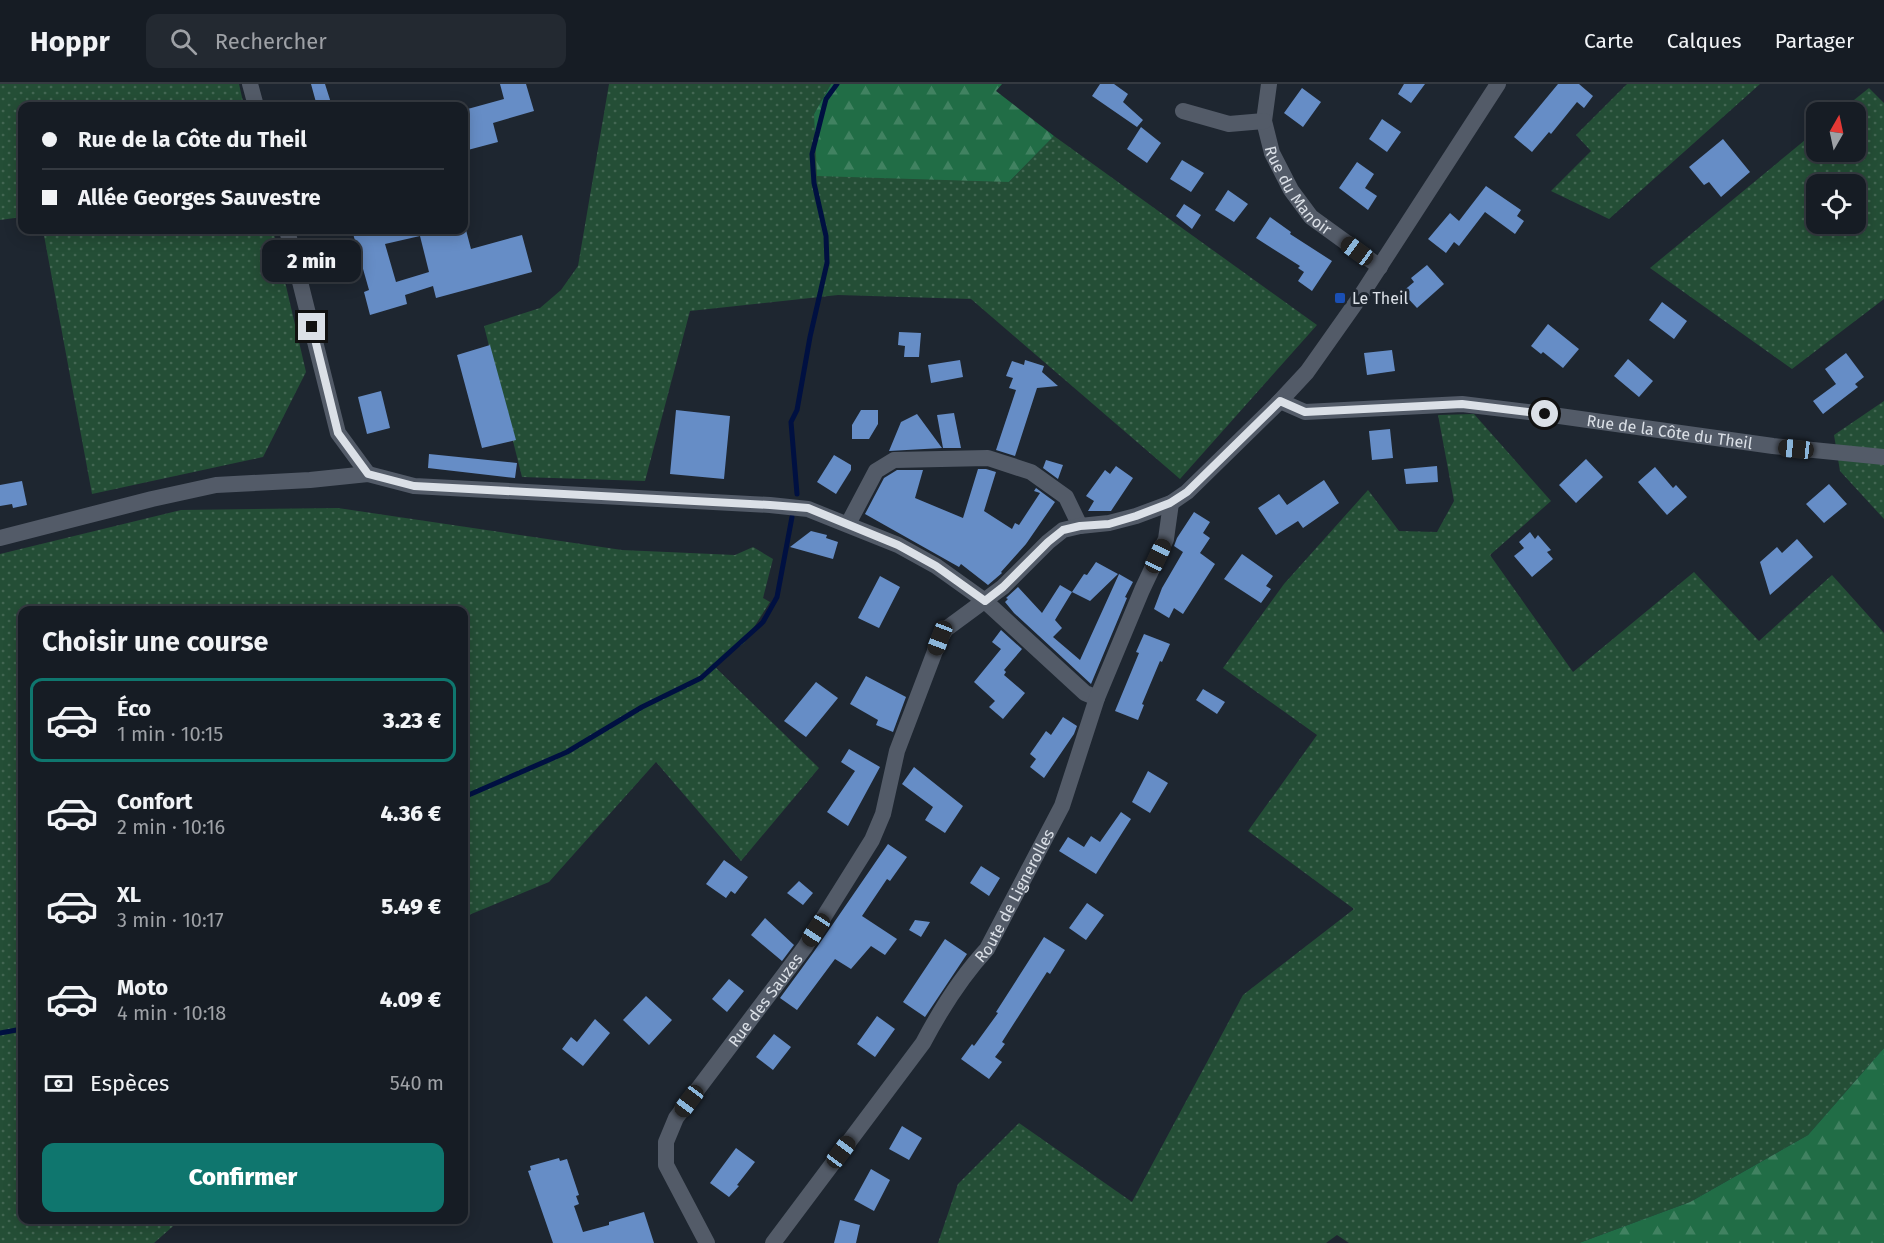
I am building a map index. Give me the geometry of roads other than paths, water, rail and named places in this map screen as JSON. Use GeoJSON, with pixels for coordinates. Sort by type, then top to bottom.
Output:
{"type":"FeatureCollection","features":[{"type":"Feature","properties":{"kind":"street"},"geometry":{"type":"LineString","coordinates":[[250,84],[255,102]]}},
{"type":"Feature","properties":{"kind":"street","name":"Rue du Manoir"},"geometry":{"type":"LineString","coordinates":[[1269,84],[1264,121],[1272,153],[1291,190],[1311,217],[1380,267]]}},
{"type":"Feature","properties":{"kind":"street","name":"Rue des Sauzes"},"geometry":{"type":"LineString","coordinates":[[707,1243],[666,1165],[666,1142],[676,1118],[805,947],[872,840],[883,814],[897,751],[940,638],[946,629],[1003,587],[1063,530],[1109,524],[1170,503],[1187,492],[1280,401],[1307,372],[1380,267],[1498,84]]}},
{"type":"Feature","properties":{"kind":"street","name":"Rue du Manoir"},"geometry":{"type":"LineString","coordinates":[[1183,111],[1229,124],[1264,121]]}},
{"type":"Feature","properties":{"kind":"street"},"geometry":{"type":"LineString","coordinates":[[288,234],[338,433],[368,474]]}},
{"type":"Feature","properties":{"kind":"street","name":"Rue de la Côte du Theil"},"geometry":{"type":"LineString","coordinates":[[1280,401],[1305,412],[1462,404],[1773,446],[1884,457]]}},
{"type":"Feature","properties":{"kind":"street"},"geometry":{"type":"LineString","coordinates":[[848,524],[876,471],[894,460],[988,458],[1031,472],[1066,497],[1080,526]]}},
{"type":"Feature","properties":{"kind":"street"},"geometry":{"type":"LineString","coordinates":[[0,538],[216,485],[368,474],[414,486],[808,508],[898,545],[936,566],[985,601],[1085,693],[1097,698]]}},
{"type":"Feature","properties":{"kind":"street","name":"Route de Lignerolles"},"geometry":{"type":"LineString","coordinates":[[773,1243],[923,1043],[939,1013],[970,967],[987,949],[1062,806],[1072,781],[1097,698],[1166,539],[1170,503]]}},
{"type":"Feature","properties":{"kind":"waterway"},"geometry":{"type":"LineString","coordinates":[[797,494],[791,422],[797,410],[810,337],[827,263],[826,236],[814,183],[812,154],[826,99],[837,84]]}},
{"type":"Feature","properties":{"kind":"waterway"},"geometry":{"type":"LineString","coordinates":[[468,795],[567,752],[642,707],[701,678],[763,622],[777,597],[792,517]]}},
{"type":"Feature","properties":{"kind":"waterway"},"geometry":{"type":"LineString","coordinates":[[0,1033],[18,1030]]}},
{"type":"Feature","properties":{"kind":"place","name":"Le Theil"},"geometry":{"type":"Point","coordinates":[1340,298]}}]}
